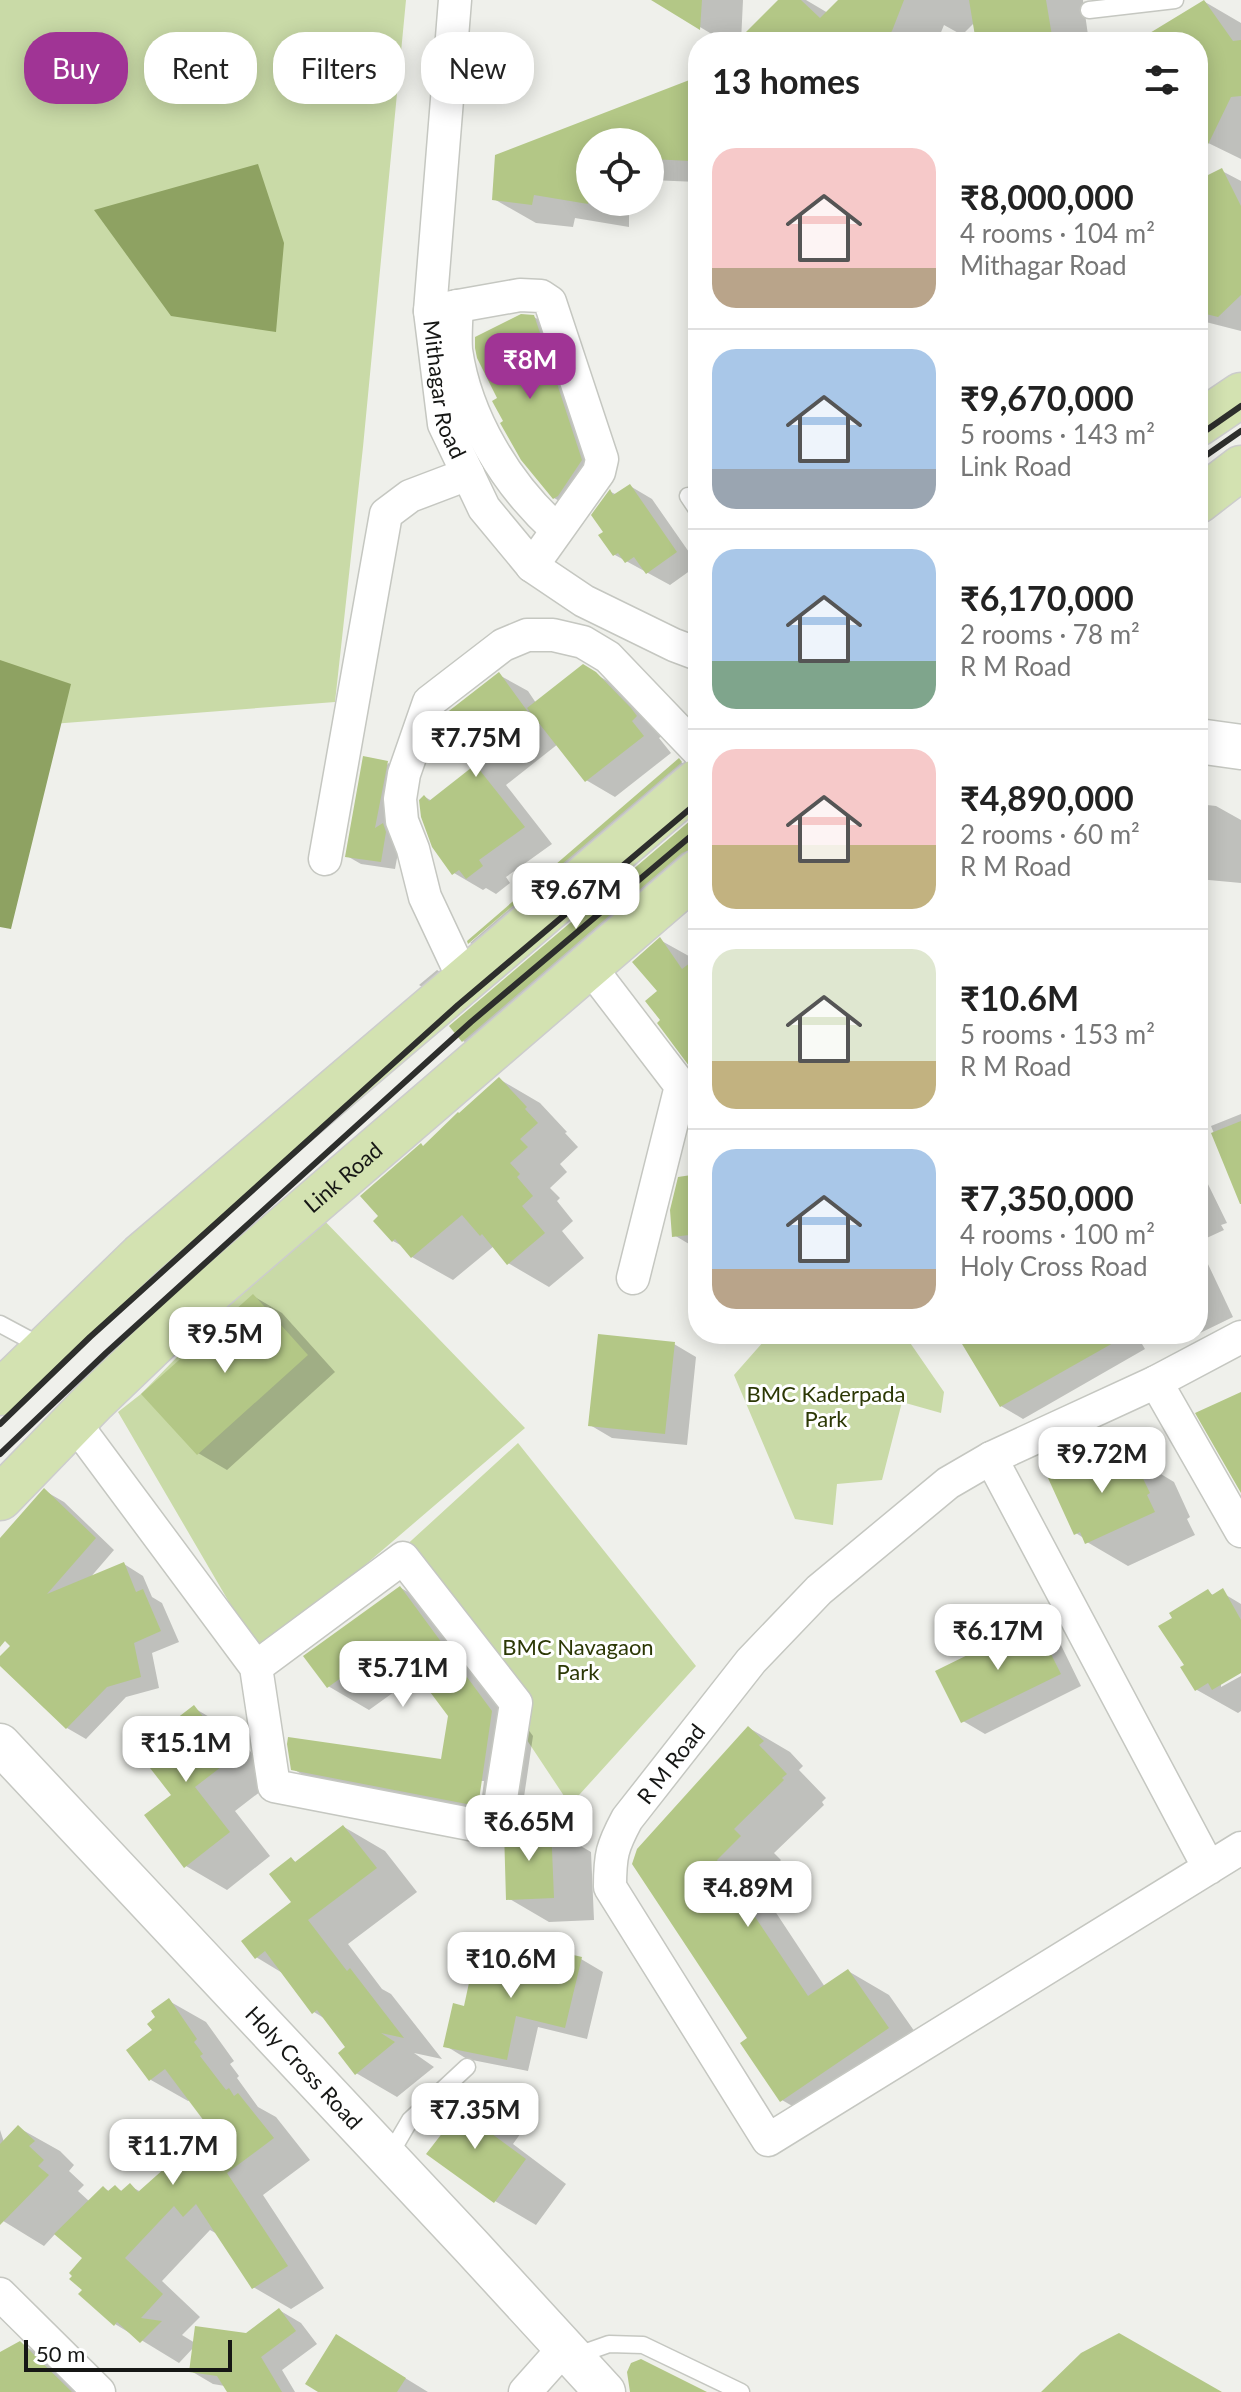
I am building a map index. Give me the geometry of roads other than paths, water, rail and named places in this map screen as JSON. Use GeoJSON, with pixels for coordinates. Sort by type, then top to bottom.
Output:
{"type":"FeatureCollection","features":[{"type":"Feature","properties":{"kind":"main road"},"geometry":{"type":"LineString","coordinates":[[1208,417],[1241,395]]}},
{"type":"Feature","properties":{"kind":"main road"},"geometry":{"type":"LineString","coordinates":[[1208,493],[1241,468]]}},
{"type":"Feature","properties":{"kind":"main road"},"geometry":{"type":"LineString","coordinates":[[1208,742],[1241,747]]}},
{"type":"Feature","properties":{"kind":"main road"},"geometry":{"type":"LineString","coordinates":[[1208,773],[1241,778]]}},
{"type":"Feature","properties":{"kind":"main road"},"geometry":{"type":"LineString","coordinates":[[0,1393],[141,1256],[688,790]]}},
{"type":"Feature","properties":{"kind":"main road","name":"Link Road"},"geometry":{"type":"LineString","coordinates":[[0,1498],[189,1310],[688,881]]}},
{"type":"Feature","properties":{"kind":"street","name":"Mithagar Road"},"geometry":{"type":"LineString","coordinates":[[455,0],[443,309],[444,424],[484,508],[532,566],[584,601],[688,650]]}},
{"type":"Feature","properties":{"kind":"street"},"geometry":{"type":"LineString","coordinates":[[532,566],[599,472],[602,459],[550,302],[541,296],[520,295],[443,309],[471,405],[487,440],[503,468],[537,512],[557,530]]}},
{"type":"Feature","properties":{"kind":"street"},"geometry":{"type":"LineString","coordinates":[[325,859],[386,514],[410,496],[468,474]]}},
{"type":"Feature","properties":{"kind":"street"},"geometry":{"type":"LineString","coordinates":[[464,980],[425,897],[401,810],[404,774],[429,702],[503,645],[527,635],[553,635],[583,642],[608,657],[688,741]]}},
{"type":"Feature","properties":{"kind":"street"},"geometry":{"type":"LineString","coordinates":[[590,967],[688,1087]]}},
{"type":"Feature","properties":{"kind":"street"},"geometry":{"type":"LineString","coordinates":[[633,1278],[688,1096]]}},
{"type":"Feature","properties":{"kind":"street"},"geometry":{"type":"LineString","coordinates":[[1209,1868],[991,1458],[1156,1382],[1241,1337]]}},
{"type":"Feature","properties":{"kind":"street"},"geometry":{"type":"LineString","coordinates":[[1156,1382],[1241,1531]]}},
{"type":"Feature","properties":{"kind":"street"},"geometry":{"type":"LineString","coordinates":[[74,1422],[256,1667],[274,1786],[475,1825],[499,1811],[516,1703],[403,1558],[256,1667]]}},
{"type":"Feature","properties":{"kind":"street","name":"R M Road"},"geometry":{"type":"LineString","coordinates":[[991,1458],[948,1483],[819,1590],[751,1661],[627,1819],[613,1845],[610,1887],[768,2140],[1241,1848]]}},
{"type":"Feature","properties":{"kind":"street","name":"Holy Cross Road"},"geometry":{"type":"LineString","coordinates":[[2,1750],[388,2157],[605,2392]]}},
{"type":"Feature","properties":{"kind":"street"},"geometry":{"type":"LineString","coordinates":[[0,2294],[99,2392]]}},
{"type":"Feature","properties":{"kind":"street"},"geometry":{"type":"LineString","coordinates":[[525,2392],[569,2352]]}},
{"type":"Feature","properties":{"kind":"lane"},"geometry":{"type":"LineString","coordinates":[[1089,10],[1175,0]]}},
{"type":"Feature","properties":{"kind":"lane"},"geometry":{"type":"LineString","coordinates":[[0,1324],[44,1348]]}},
{"type":"Feature","properties":{"kind":"lane"},"geometry":{"type":"LineString","coordinates":[[388,2157],[410,2120],[467,2067]]}},
{"type":"Feature","properties":{"kind":"lane"},"geometry":{"type":"LineString","coordinates":[[569,2352],[609,2344],[643,2345],[741,2392]]}},
{"type":"Feature","properties":{"kind":"railway"},"geometry":{"type":"LineString","coordinates":[[1208,429],[1241,406]]}},
{"type":"Feature","properties":{"kind":"railway"},"geometry":{"type":"LineString","coordinates":[[1208,454],[1241,431]]}},
{"type":"Feature","properties":{"kind":"railway"},"geometry":{"type":"LineString","coordinates":[[0,1424],[90,1337],[458,1005],[688,810]]}},
{"type":"Feature","properties":{"kind":"railway"},"geometry":{"type":"LineString","coordinates":[[0,1454],[106,1353],[471,1022],[688,838]]}},
{"type":"Feature","properties":{"kind":"park label","name":"BMC Kaderpada Park"},"geometry":{"type":"Point","coordinates":[826,1406]}},
{"type":"Feature","properties":{"kind":"park label","name":"BMC Navagaon Park"},"geometry":{"type":"Point","coordinates":[578,1660]}}]}
